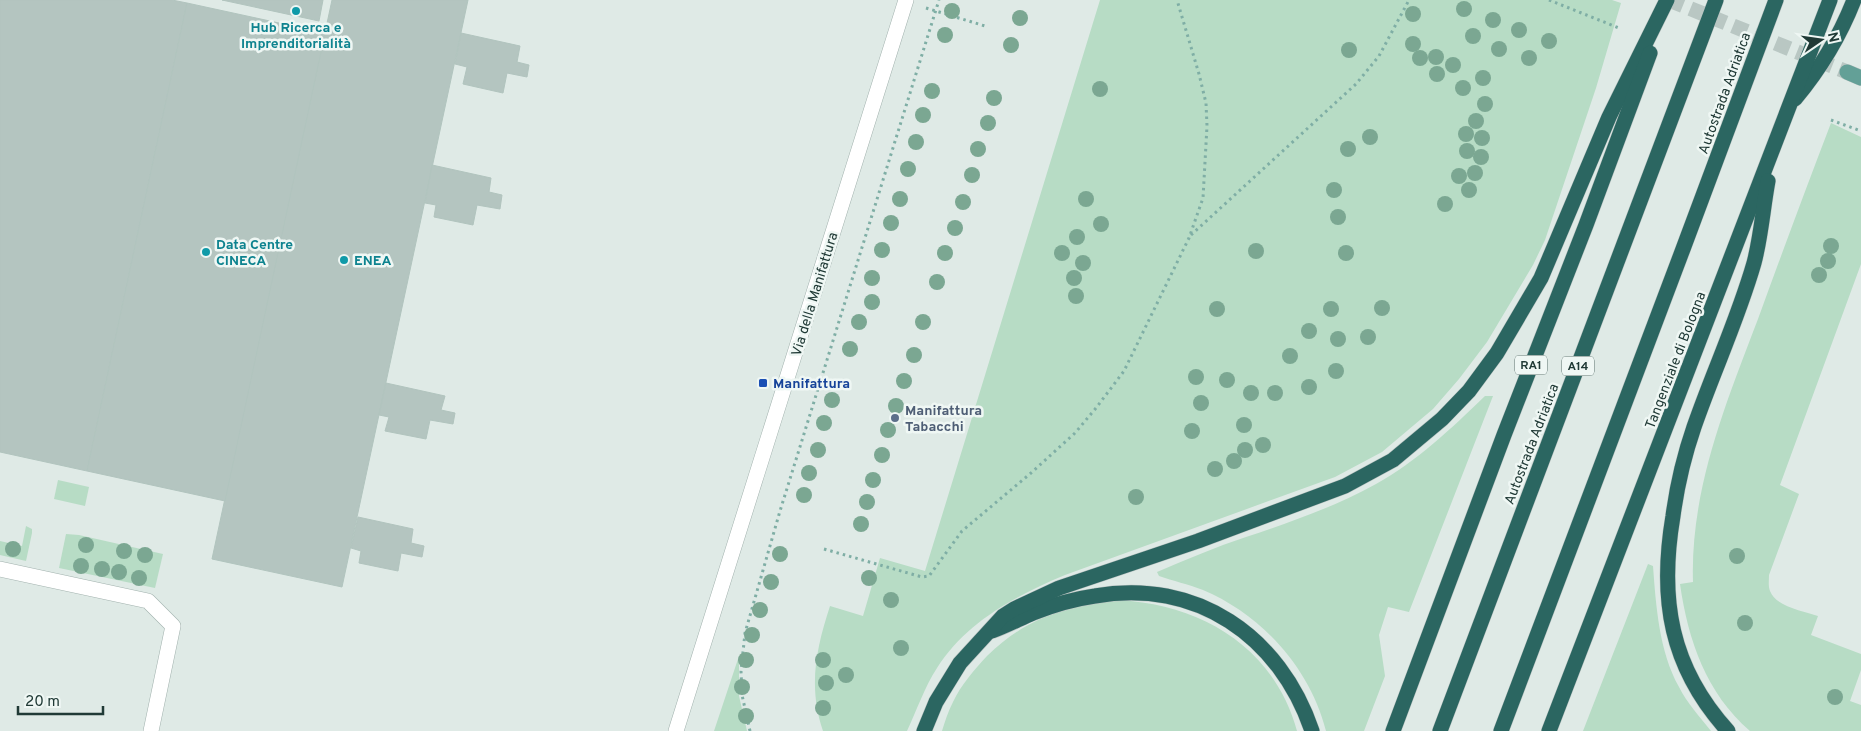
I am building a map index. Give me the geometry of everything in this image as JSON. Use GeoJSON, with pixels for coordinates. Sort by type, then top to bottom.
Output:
{"type":"FeatureCollection","features":[{"type":"Feature","properties":{"kind":"highway"},"geometry":{"type":"LineString","coordinates":[[924,731],[936,702],[950,676],[964,657],[1014,608],[1041,595],[1215,535],[1345,486],[1393,460],[1442,419],[1469,391],[1497,353],[1541,278],[1609,117],[1669,0]]}},
{"type":"Feature","properties":{"kind":"highway","name":"RA1"},"geometry":{"type":"LineString","coordinates":[[1393,731],[1504,434],[1586,225],[1669,0]]}},
{"type":"Feature","properties":{"kind":"highway","name":"Autostrada Adriatica"},"geometry":{"type":"LineString","coordinates":[[1440,731],[1716,0]]}},
{"type":"Feature","properties":{"kind":"highway","name":"Autostrada Adriatica"},"geometry":{"type":"LineString","coordinates":[[1501,731],[1684,249],[1776,0]]}},
{"type":"Feature","properties":{"kind":"highway","name":"Tangenziale di Bologna"},"geometry":{"type":"LineString","coordinates":[[1549,731],[1830,0]]}},
{"type":"Feature","properties":{"kind":"highway"},"geometry":{"type":"LineString","coordinates":[[1788,108],[1811,80],[1832,47],[1854,0]]}},
{"type":"Feature","properties":{"kind":"highway"},"geometry":{"type":"LineString","coordinates":[[1728,731],[1696,688],[1676,645],[1667,595],[1668,547],[1676,497],[1689,442],[1754,262],[1774,147]]}},
{"type":"Feature","properties":{"kind":"highway"},"geometry":{"type":"LineString","coordinates":[[988,632],[1009,625],[1051,606],[1096,596],[1138,592],[1176,598],[1209,610],[1226,619],[1258,643],[1289,681],[1299,699],[1312,731]]}},
{"type":"Feature","properties":{"kind":"street","name":"Via della Manifattura"},"geometry":{"type":"LineString","coordinates":[[676,731],[905,1]]}},
{"type":"Feature","properties":{"kind":"street"},"geometry":{"type":"LineString","coordinates":[[0,569],[148,601],[173,626],[151,731]]}},
{"type":"Feature","properties":{"kind":"path"},"geometry":{"type":"LineString","coordinates":[[750,731],[742,695],[741,671],[745,633],[780,511],[939,0]]}},
{"type":"Feature","properties":{"kind":"path"},"geometry":{"type":"LineString","coordinates":[[824,549],[922,577],[929,576],[962,531],[1067,440],[1096,408],[1124,371],[1189,238],[1202,198],[1207,126],[1206,103],[1200,74],[1177,0]]}},
{"type":"Feature","properties":{"kind":"path"},"geometry":{"type":"LineString","coordinates":[[1189,238],[1356,84],[1379,56],[1409,0]]}},
{"type":"Feature","properties":{"kind":"path"},"geometry":{"type":"LineString","coordinates":[[1549,0],[1619,28]]}},
{"type":"Feature","properties":{"kind":"path"},"geometry":{"type":"LineString","coordinates":[[905,1],[986,26]]}},
{"type":"Feature","properties":{"kind":"path"},"geometry":{"type":"LineString","coordinates":[[1831,120],[1861,131]]}},
{"type":"Feature","properties":{"kind":"green space"},"geometry":{"type":"Polygon","coordinates":[[[1100,0],[1612,0],[1621,3],[1596,88],[1545,240],[1533,265],[1487,342],[1433,409],[1382,452],[1335,477],[1065,575],[1028,592],[993,612],[962,637],[937,668],[928,683],[907,731],[823,731],[818,715],[815,683],[821,637],[830,606],[863,616],[880,558],[925,571],[1100,0]]]}},
{"type":"Feature","properties":{"kind":"green space"},"geometry":{"type":"Polygon","coordinates":[[[1831,123],[1861,137],[1861,264],[1780,485],[1799,494],[1769,575],[1769,585],[1773,596],[1784,605],[1818,616],[1811,635],[1861,654],[1861,670],[1850,701],[1861,705],[1861,731],[1750,731],[1722,700],[1711,683],[1694,645],[1680,584],[1693,582],[1697,514],[1712,447],[1831,123]]]}},
{"type":"Feature","properties":{"kind":"green space"},"geometry":{"type":"Polygon","coordinates":[[[1485,396],[1493,396],[1409,612],[1388,607],[1379,635],[1385,676],[1364,731],[1326,731],[1319,708],[1296,665],[1264,629],[1225,601],[1203,590],[1159,576],[1157,572],[1168,567],[1312,514],[1376,484],[1419,455],[1447,432],[1485,396]]]}},
{"type":"Feature","properties":{"kind":"green space"},"geometry":{"type":"Polygon","coordinates":[[[58,480],[89,487],[85,506],[54,499],[58,480]]]}},
{"type":"Feature","properties":{"kind":"green space"},"geometry":{"type":"Polygon","coordinates":[[[26,526],[32,529],[32,533],[26,561],[0,555],[0,541],[22,546],[26,526]]]}},
{"type":"Feature","properties":{"kind":"green space"},"geometry":{"type":"Polygon","coordinates":[[[66,534],[79,535],[163,554],[155,588],[59,568],[66,534]]]}},
{"type":"Feature","properties":{"kind":"green space"},"geometry":{"type":"Polygon","coordinates":[[[1648,564],[1653,566],[1660,628],[1672,673],[1686,699],[1711,731],[1583,731],[1648,564]]]}},
{"type":"Feature","properties":{"kind":"green space"},"geometry":{"type":"Polygon","coordinates":[[[1119,600],[1150,604],[1179,611],[1206,621],[1230,636],[1252,654],[1271,676],[1286,701],[1297,731],[942,731],[951,706],[964,684],[987,656],[1002,643],[1032,623],[1048,616],[1081,606],[1119,600]]]}},
{"type":"Feature","properties":{"kind":"green space"},"geometry":{"type":"Polygon","coordinates":[[[739,656],[739,696],[747,731],[714,731],[739,656]]]}},
{"type":"Feature","properties":{"kind":"building"},"geometry":{"type":"Polygon","coordinates":[[[0,0],[172,0],[187,3],[87,471],[0,452],[0,0]]]}},
{"type":"Feature","properties":{"kind":"building","name":"Hub Ricerca e Imprenditorialità"},"geometry":{"type":"Polygon","coordinates":[[[222,0],[323,0],[319,21],[222,0]]]}},
{"type":"Feature","properties":{"kind":"building","name":"ENEA"},"geometry":{"type":"Polygon","coordinates":[[[332,0],[468,0],[342,587],[212,559],[332,0]]]}},
{"type":"Feature","properties":{"kind":"building","name":"Data Centre CINECA"},"geometry":{"type":"Polygon","coordinates":[[[187,3],[325,33],[225,501],[87,471],[187,3]]]}},
{"type":"Feature","properties":{"kind":"building"},"geometry":{"type":"Polygon","coordinates":[[[461,33],[520,46],[517,62],[529,65],[527,77],[507,73],[503,93],[463,84],[467,67],[455,64],[461,33]]]}},
{"type":"Feature","properties":{"kind":"building"},"geometry":{"type":"Polygon","coordinates":[[[432,165],[491,178],[489,192],[502,195],[500,209],[477,205],[473,225],[434,217],[436,205],[425,203],[432,165]]]}},
{"type":"Feature","properties":{"kind":"building"},"geometry":{"type":"Polygon","coordinates":[[[386,383],[445,396],[441,410],[455,413],[453,424],[430,420],[426,439],[385,431],[389,417],[379,415],[386,383]]]}},
{"type":"Feature","properties":{"kind":"building"},"geometry":{"type":"Polygon","coordinates":[[[358,517],[413,529],[411,543],[424,546],[422,557],[401,553],[398,571],[359,563],[361,551],[351,548],[358,517]]]}},
{"type":"Feature","properties":{"kind":"tunnel"},"geometry":{"type":"LineString","coordinates":[[1669,0],[1847,72]]}},
{"type":"Feature","properties":{"kind":"place","name":"Hub Ricerca e Imprenditorialità"},"geometry":{"type":"Point","coordinates":[296,11]}},
{"type":"Feature","properties":{"kind":"place","name":"Data Centre CINECA"},"geometry":{"type":"Point","coordinates":[206,252]}},
{"type":"Feature","properties":{"kind":"place","name":"ENEA"},"geometry":{"type":"Point","coordinates":[344,260]}},
{"type":"Feature","properties":{"kind":"place","name":"Manifattura"},"geometry":{"type":"Point","coordinates":[763,383]}},
{"type":"Feature","properties":{"kind":"place","name":"Manifattura Tabacchi"},"geometry":{"type":"Point","coordinates":[895,418]}}]}
